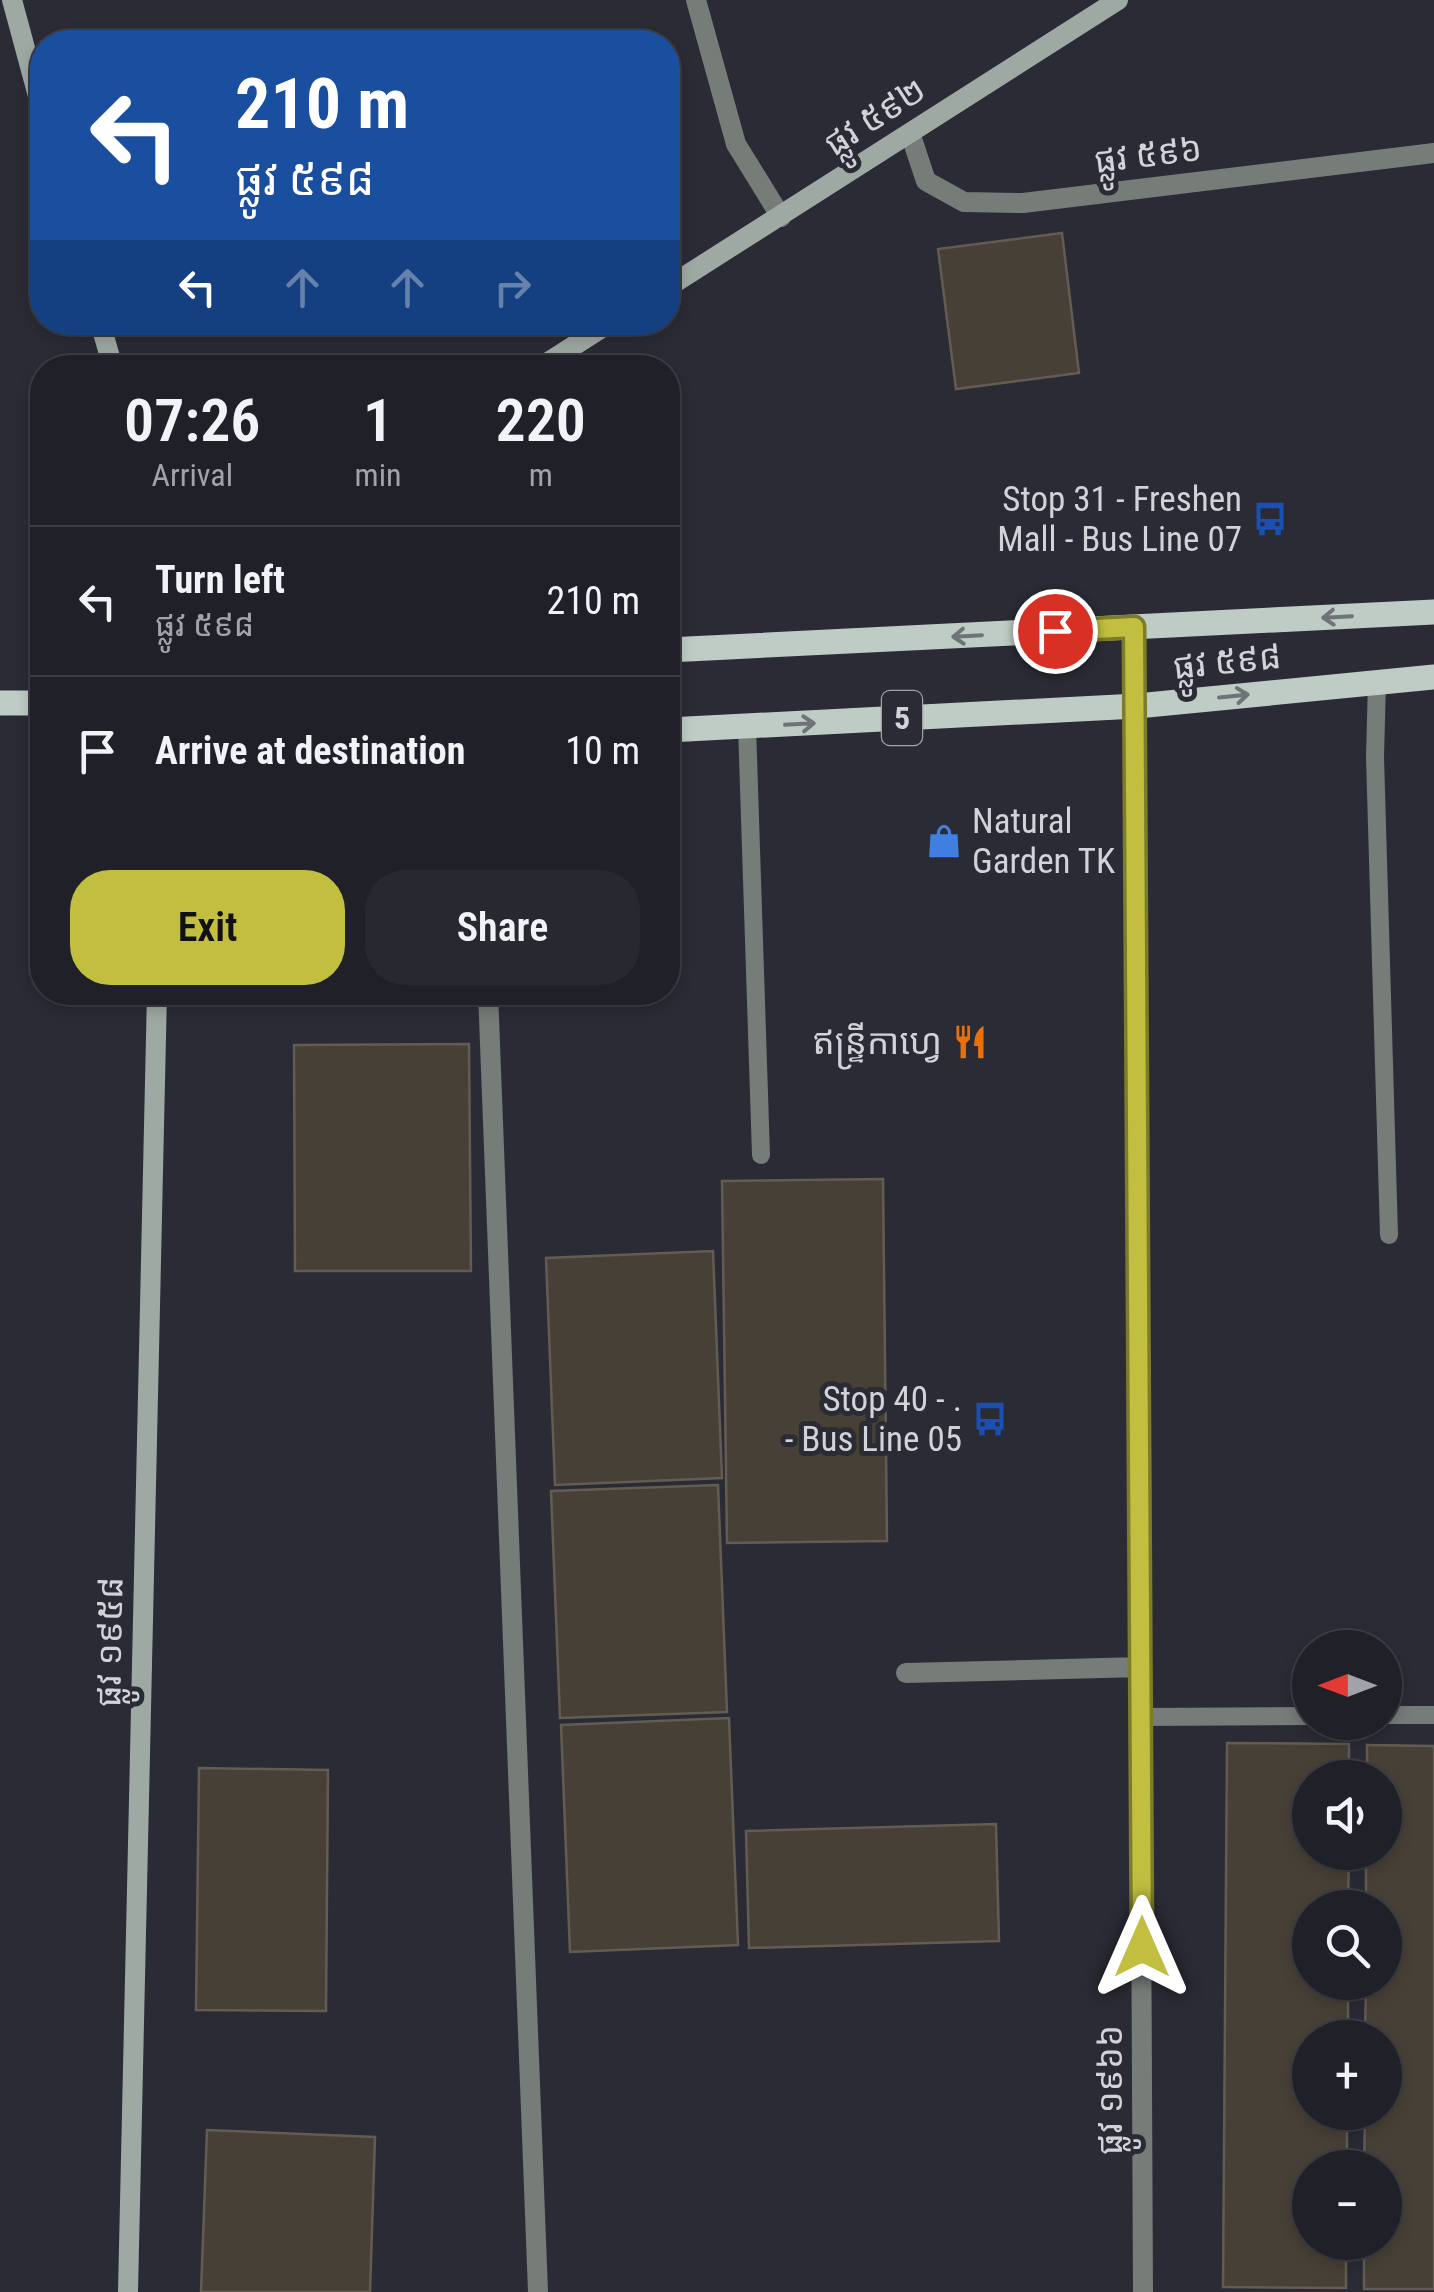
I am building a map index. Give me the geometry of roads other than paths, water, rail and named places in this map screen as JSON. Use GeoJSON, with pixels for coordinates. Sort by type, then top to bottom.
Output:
{"type":"FeatureCollection","features":[{"type":"Feature","properties":{"kind":"main road","name":"ផ្លូវ ៥៩៨"},"geometry":{"type":"LineString","coordinates":[[680,649],[1434,612]]}},
{"type":"Feature","properties":{"kind":"main road","name":"ផ្លូវ ៥៩៨"},"geometry":{"type":"LineString","coordinates":[[680,729],[1137,706],[1434,677]]}},
{"type":"Feature","properties":{"kind":"main road"},"geometry":{"type":"LineString","coordinates":[[0,703],[30,703]]}},
{"type":"Feature","properties":{"kind":"street"},"geometry":{"type":"LineString","coordinates":[[12,0],[30,67]]}},
{"type":"Feature","properties":{"kind":"street"},"geometry":{"type":"LineString","coordinates":[[696,0],[736,144],[781,217]]}},
{"type":"Feature","properties":{"kind":"street","name":"ផ្លូវ ៥៩២"},"geometry":{"type":"LineString","coordinates":[[680,280],[1118,0]]}},
{"type":"Feature","properties":{"kind":"street","name":"ផ្លូវ ៥៩៦"},"geometry":{"type":"LineString","coordinates":[[910,133],[926,181],[964,202],[1023,204],[1434,152]]}},
{"type":"Feature","properties":{"kind":"street"},"geometry":{"type":"LineString","coordinates":[[559,355],[590,335]]}},
{"type":"Feature","properties":{"kind":"street","name":"ផ្លូវ ១៩៦៦"},"geometry":{"type":"LineString","coordinates":[[1134,627],[1143,2292]]}},
{"type":"Feature","properties":{"kind":"street","name":"ផ្លូវ ១៩៥៨"},"geometry":{"type":"LineString","coordinates":[[128,2292],[156,1005]]}},
{"type":"Feature","properties":{"kind":"street"},"geometry":{"type":"LineString","coordinates":[[488,1005],[538,2292]]}},
{"type":"Feature","properties":{"kind":"street"},"geometry":{"type":"LineString","coordinates":[[906,1673],[1141,1667]]}},
{"type":"Feature","properties":{"kind":"lane"},"geometry":{"type":"LineString","coordinates":[[1377,681],[1375,757],[1389,1235]]}},
{"type":"Feature","properties":{"kind":"lane"},"geometry":{"type":"LineString","coordinates":[[747,726],[761,1155]]}},
{"type":"Feature","properties":{"kind":"lane"},"geometry":{"type":"LineString","coordinates":[[1402,1716],[1434,1715]]}},
{"type":"Feature","properties":{"kind":"lane"},"geometry":{"type":"LineString","coordinates":[[1141,1717],[1292,1716]]}},
{"type":"Feature","properties":{"kind":"place","name":"Stop 31 - Freshen Mall - Bus Line 07"},"geometry":{"type":"Point","coordinates":[1270,519]}},
{"type":"Feature","properties":{"kind":"place","name":"Natural Garden TK"},"geometry":{"type":"Point","coordinates":[944,841]}},
{"type":"Feature","properties":{"kind":"place","name":"ឥន្ទ្រីកាហ្វេ"},"geometry":{"type":"Point","coordinates":[970,1042]}},
{"type":"Feature","properties":{"kind":"place","name":"Stop 40 - . - Bus Line 05"},"geometry":{"type":"Point","coordinates":[990,1419]}}]}
